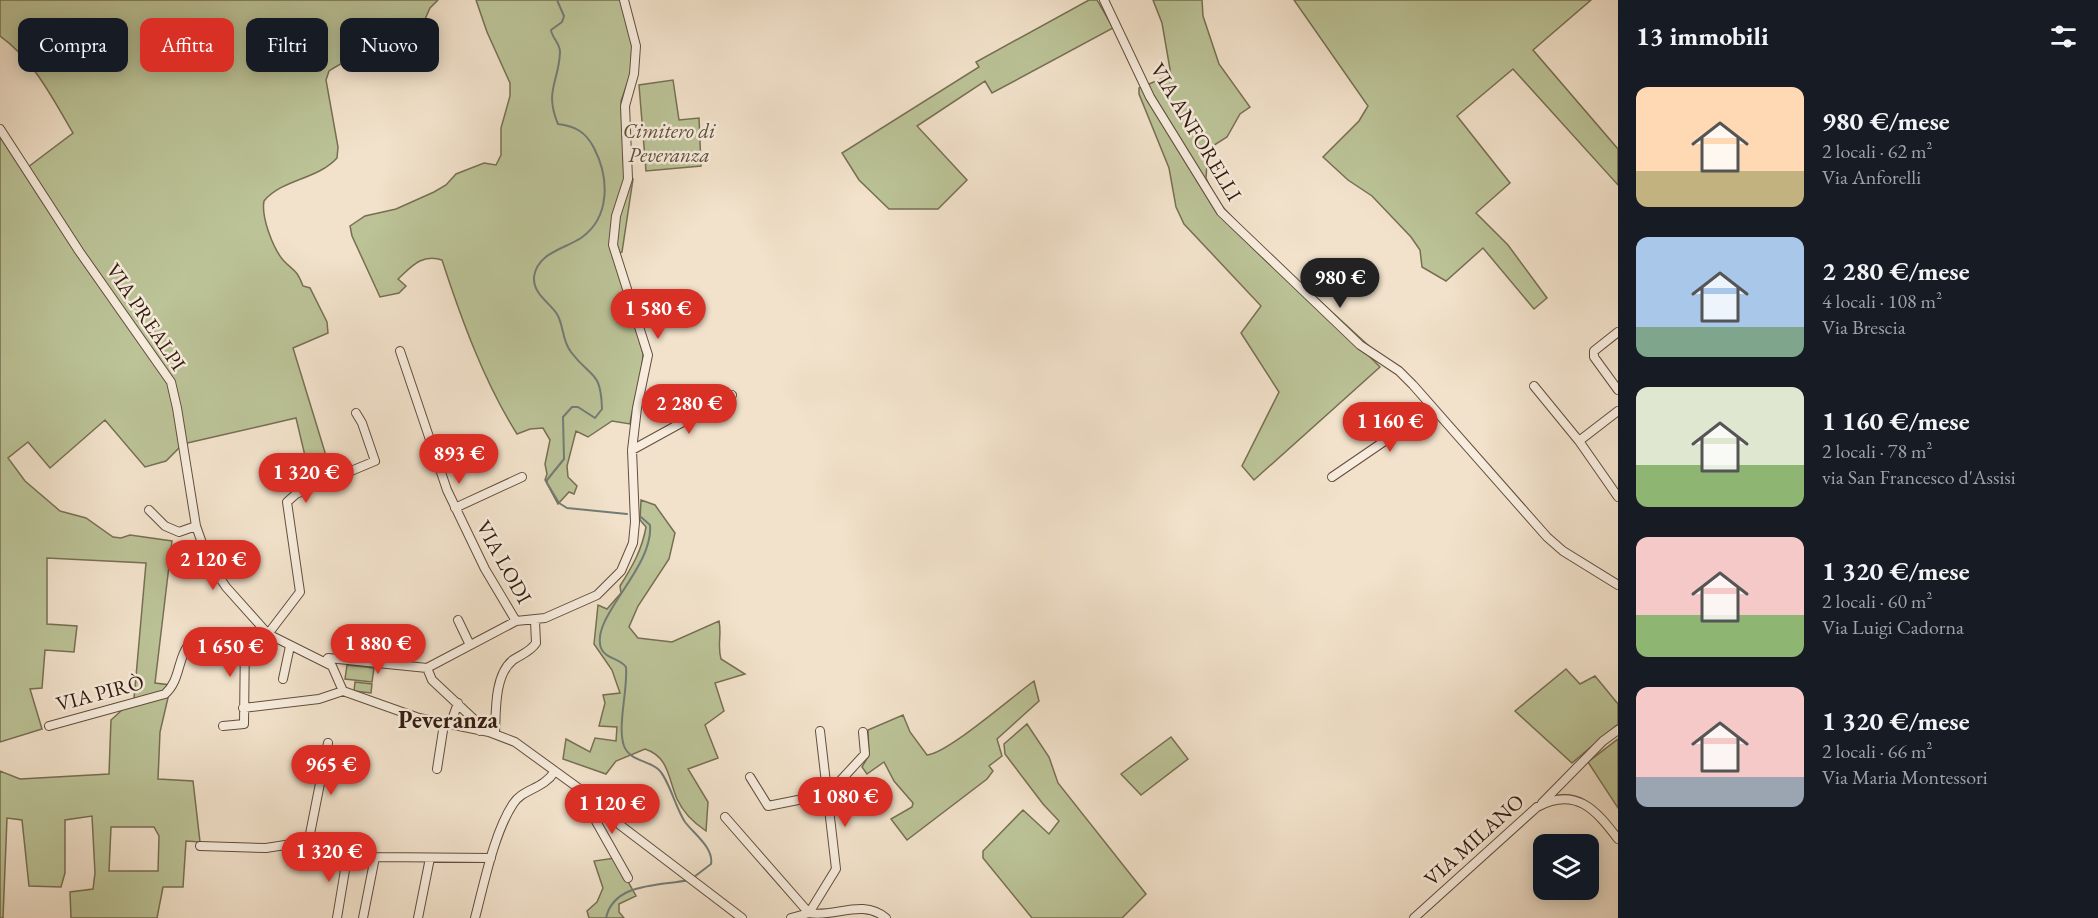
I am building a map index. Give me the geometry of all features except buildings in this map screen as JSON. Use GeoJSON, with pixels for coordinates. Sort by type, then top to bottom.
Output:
{"type":"FeatureCollection","features":[{"type":"Feature","properties":{"kind":"street"},"geometry":{"type":"LineString","coordinates":[[325,662],[328,658],[427,668],[516,621],[535,621],[597,594],[614,579],[628,559],[635,522],[632,450],[637,408],[648,355],[613,245],[616,216],[628,179],[625,105],[634,74],[636,45],[624,0]]}},
{"type":"Feature","properties":{"kind":"street","name":"VIA ANFORELLI"},"geometry":{"type":"LineString","coordinates":[[1104,0],[1150,97],[1221,212],[1303,293],[1360,345],[1399,371],[1547,537],[1563,551],[1618,585]]}},
{"type":"Feature","properties":{"kind":"street","name":"VIA PREALPI"},"geometry":{"type":"LineString","coordinates":[[0,129],[79,251],[171,382],[196,526],[208,560],[220,579],[268,634]]}},
{"type":"Feature","properties":{"kind":"street"},"geometry":{"type":"LineString","coordinates":[[1618,332],[1594,351],[1594,357],[1618,390]]}},
{"type":"Feature","properties":{"kind":"street","name":"VIA LODI"},"geometry":{"type":"LineString","coordinates":[[400,351],[455,508],[516,621]]}},
{"type":"Feature","properties":{"kind":"street"},"geometry":{"type":"LineString","coordinates":[[1534,386],[1579,441],[1617,493]]}},
{"type":"Feature","properties":{"kind":"street"},"geometry":{"type":"LineString","coordinates":[[632,450],[732,395]]}},
{"type":"Feature","properties":{"kind":"street"},"geometry":{"type":"LineString","coordinates":[[1332,477],[1433,408]]}},
{"type":"Feature","properties":{"kind":"street"},"geometry":{"type":"LineString","coordinates":[[1579,441],[1618,411]]}},
{"type":"Feature","properties":{"kind":"street"},"geometry":{"type":"LineString","coordinates":[[343,691],[332,666],[268,634],[300,592],[286,509],[287,502],[296,494],[375,461],[362,423],[356,413]]}},
{"type":"Feature","properties":{"kind":"street"},"geometry":{"type":"LineString","coordinates":[[440,466],[466,456]]}},
{"type":"Feature","properties":{"kind":"street"},"geometry":{"type":"LineString","coordinates":[[455,508],[522,477]]}},
{"type":"Feature","properties":{"kind":"street"},"geometry":{"type":"LineString","coordinates":[[149,510],[165,526],[179,532],[196,526]]}},
{"type":"Feature","properties":{"kind":"street"},"geometry":{"type":"LineString","coordinates":[[458,620],[470,645]]}},
{"type":"Feature","properties":{"kind":"street"},"geometry":{"type":"LineString","coordinates":[[495,734],[500,686],[508,665],[536,643],[535,621]]}},
{"type":"Feature","properties":{"kind":"street","name":"VIA PIRÒ"},"geometry":{"type":"LineString","coordinates":[[49,726],[165,694],[174,686],[180,658],[193,640],[268,634]]}},
{"type":"Feature","properties":{"kind":"street"},"geometry":{"type":"LineString","coordinates":[[223,726],[244,724],[245,636]]}},
{"type":"Feature","properties":{"kind":"street"},"geometry":{"type":"LineString","coordinates":[[283,679],[290,646]]}},
{"type":"Feature","properties":{"kind":"street"},"geometry":{"type":"LineString","coordinates":[[427,668],[432,680],[480,725],[480,731]]}},
{"type":"Feature","properties":{"kind":"street"},"geometry":{"type":"LineString","coordinates":[[243,708],[319,699],[343,691],[447,725],[495,734],[524,747],[588,795],[620,825],[742,918]]}},
{"type":"Feature","properties":{"kind":"street"},"geometry":{"type":"LineString","coordinates":[[437,769],[447,725],[458,703]]}},
{"type":"Feature","properties":{"kind":"street"},"geometry":{"type":"LineString","coordinates":[[1537,807],[1618,730]]}},
{"type":"Feature","properties":{"kind":"street"},"geometry":{"type":"LineString","coordinates":[[791,918],[809,913],[836,869],[820,731]]}},
{"type":"Feature","properties":{"kind":"street"},"geometry":{"type":"LineString","coordinates":[[750,777],[768,806],[828,794],[865,754],[863,732]]}},
{"type":"Feature","properties":{"kind":"street"},"geometry":{"type":"LineString","coordinates":[[308,844],[328,743]]}},
{"type":"Feature","properties":{"kind":"street"},"geometry":{"type":"LineString","coordinates":[[475,918],[491,858],[512,805],[525,793],[541,787],[555,771]]}},
{"type":"Feature","properties":{"kind":"street"},"geometry":{"type":"LineString","coordinates":[[1558,787],[1558,799]]}},
{"type":"Feature","properties":{"kind":"street"},"geometry":{"type":"LineString","coordinates":[[588,795],[593,816],[628,878]]}},
{"type":"Feature","properties":{"kind":"street","name":"VIA MILANO"},"geometry":{"type":"LineString","coordinates":[[1414,918],[1537,807],[1558,799],[1574,800],[1598,812],[1618,839]]}},
{"type":"Feature","properties":{"kind":"street"},"geometry":{"type":"LineString","coordinates":[[725,817],[809,913],[819,917],[869,909],[878,911],[886,918]]}},
{"type":"Feature","properties":{"kind":"street"},"geometry":{"type":"LineString","coordinates":[[200,846],[266,848],[308,844],[375,857],[491,858]]}},
{"type":"Feature","properties":{"kind":"street"},"geometry":{"type":"LineString","coordinates":[[337,918],[348,852]]}},
{"type":"Feature","properties":{"kind":"street"},"geometry":{"type":"LineString","coordinates":[[363,918],[375,857]]}},
{"type":"Feature","properties":{"kind":"street"},"geometry":{"type":"LineString","coordinates":[[417,918],[430,858]]}},
{"type":"Feature","properties":{"kind":"green space"},"geometry":{"type":"Polygon","coordinates":[[[0,0],[438,0],[430,8],[426,18],[340,18],[340,65],[329,71],[326,80],[338,147],[337,158],[320,171],[280,188],[264,201],[266,224],[275,248],[296,273],[303,286],[310,288],[327,322],[328,333],[293,348],[327,459],[330,478],[300,490],[298,461],[306,460],[296,418],[183,444],[166,461],[145,467],[105,420],[50,468],[28,442],[8,458],[25,481],[60,511],[86,518],[113,537],[121,538],[130,535],[172,541],[155,683],[171,685],[160,732],[158,779],[193,781],[200,842],[186,841],[183,887],[163,887],[157,918],[71,918],[70,892],[93,889],[95,873],[92,816],[65,820],[65,873],[61,887],[29,886],[22,820],[7,818],[3,918],[0,918],[0,771],[20,779],[109,774],[111,720],[134,699],[146,563],[47,558],[47,624],[77,626],[74,652],[45,650],[42,688],[30,689],[42,729],[0,742],[0,136],[28,167],[73,133],[35,72],[128,72],[128,18],[18,18],[18,51],[0,36],[0,0]],[[111,827],[109,871],[158,871],[159,836],[154,827],[111,827]]]}},
{"type":"Feature","properties":{"kind":"green space"},"geometry":{"type":"Polygon","coordinates":[[[476,0],[621,0],[633,44],[632,70],[621,101],[624,176],[633,179],[622,252],[615,255],[643,353],[641,370],[630,424],[612,421],[588,437],[576,431],[567,466],[568,477],[577,486],[574,494],[569,492],[558,504],[545,480],[547,474],[545,464],[550,440],[543,428],[530,429],[517,434],[505,414],[465,327],[442,260],[429,258],[417,262],[398,279],[406,286],[399,293],[380,297],[352,236],[350,226],[365,216],[396,209],[434,192],[446,185],[456,174],[484,163],[496,165],[501,155],[501,128],[510,96],[510,83],[487,32],[476,0]]]}},
{"type":"Feature","properties":{"kind":"green space"},"geometry":{"type":"Polygon","coordinates":[[[1089,0],[1097,0],[1113,28],[992,93],[985,81],[917,126],[967,180],[938,209],[889,209],[859,180],[842,153],[979,67],[976,62],[1089,0]]]}},
{"type":"Feature","properties":{"kind":"green space"},"geometry":{"type":"Polygon","coordinates":[[[1153,0],[1202,0],[1203,16],[1219,64],[1250,107],[1240,114],[1227,137],[1208,149],[1206,178],[1216,200],[1261,247],[1369,346],[1369,356],[1380,367],[1254,480],[1242,466],[1279,392],[1241,333],[1261,306],[1184,224],[1176,207],[1169,168],[1139,94],[1139,88],[1171,75],[1162,23],[1153,0]]]}},
{"type":"Feature","properties":{"kind":"green space"},"geometry":{"type":"Polygon","coordinates":[[[1294,0],[1591,0],[1533,50],[1618,149],[1618,185],[1513,69],[1457,116],[1510,183],[1476,213],[1508,245],[1547,298],[1534,309],[1483,248],[1446,281],[1422,267],[1420,250],[1411,237],[1372,196],[1348,180],[1323,157],[1359,121],[1368,106],[1294,0]]]}},
{"type":"Feature","properties":{"kind":"green space","name":"Cimitero di Peveranza"},"geometry":{"type":"Polygon","coordinates":[[[673,80],[679,120],[699,118],[701,166],[646,171],[639,85],[673,80]]]}},
{"type":"Feature","properties":{"kind":"green space"},"geometry":{"type":"Polygon","coordinates":[[[641,500],[655,505],[675,533],[669,559],[638,606],[629,627],[638,638],[672,642],[719,621],[721,659],[745,674],[715,683],[724,711],[705,725],[718,758],[688,769],[708,802],[706,831],[682,808],[667,769],[659,757],[653,753],[645,749],[616,761],[606,774],[563,759],[566,739],[590,752],[595,738],[616,741],[617,727],[599,726],[605,703],[603,695],[620,693],[612,670],[594,644],[598,605],[607,609],[621,593],[620,586],[639,551],[646,527],[640,520],[641,500]]]}},
{"type":"Feature","properties":{"kind":"green space"},"geometry":{"type":"Polygon","coordinates":[[[347,665],[374,668],[372,682],[345,679],[347,665]]]}},
{"type":"Feature","properties":{"kind":"green space"},"geometry":{"type":"Polygon","coordinates":[[[1566,669],[1580,684],[1595,676],[1618,704],[1618,724],[1572,763],[1515,711],[1566,669]]]}},
{"type":"Feature","properties":{"kind":"green space"},"geometry":{"type":"Polygon","coordinates":[[[1034,681],[1039,701],[997,739],[1002,756],[989,766],[993,771],[987,779],[907,840],[891,819],[912,807],[913,803],[894,781],[884,762],[867,774],[862,767],[869,755],[868,730],[903,715],[910,732],[927,755],[964,735],[1034,681]]]}},
{"type":"Feature","properties":{"kind":"green space"},"geometry":{"type":"Polygon","coordinates":[[[355,682],[372,684],[371,693],[354,691],[355,682]]]}},
{"type":"Feature","properties":{"kind":"green space"},"geometry":{"type":"Polygon","coordinates":[[[1027,724],[1049,757],[1058,783],[1146,894],[1122,918],[1032,918],[983,858],[983,851],[1023,810],[1049,834],[1059,821],[1005,754],[1004,744],[1027,724]]]}},
{"type":"Feature","properties":{"kind":"green space"},"geometry":{"type":"Polygon","coordinates":[[[1171,737],[1188,759],[1141,795],[1121,774],[1171,737]]]}},
{"type":"Feature","properties":{"kind":"green space"},"geometry":{"type":"Polygon","coordinates":[[[1618,739],[1618,808],[1588,762],[1618,739]]]}},
{"type":"Feature","properties":{"kind":"green space"},"geometry":{"type":"Polygon","coordinates":[[[615,858],[636,896],[619,904],[619,912],[624,918],[589,918],[587,911],[597,902],[603,888],[594,861],[615,858]]]}},
{"type":"Feature","properties":{"kind":"waterway"},"geometry":{"type":"LineString","coordinates":[[557,0],[564,16],[562,22],[551,30],[560,52],[552,95],[554,113],[558,124],[570,126],[591,142],[603,171],[604,196],[598,219],[591,229],[581,238],[540,262],[536,269],[534,283],[539,293],[557,314],[568,348],[597,380],[602,409],[595,418],[578,407],[572,407],[563,417],[564,459],[547,483],[559,503],[567,508],[627,514]]}},
{"type":"Feature","properties":{"kind":"waterway"},"geometry":{"type":"LineString","coordinates":[[641,517],[650,525],[649,541],[633,575],[605,622],[600,636],[601,648],[603,652],[626,667],[622,718],[624,746],[630,755],[654,766],[662,773],[685,822],[709,852],[711,864],[694,877]]}},
{"type":"Feature","properties":{"kind":"waterway"},"geometry":{"type":"LineString","coordinates":[[606,918],[611,906],[628,892],[652,885],[689,880]]}},
{"type":"Feature","properties":{"kind":"district","name":"Peveranza"},"geometry":{"type":"Point","coordinates":[448,720]}}]}
